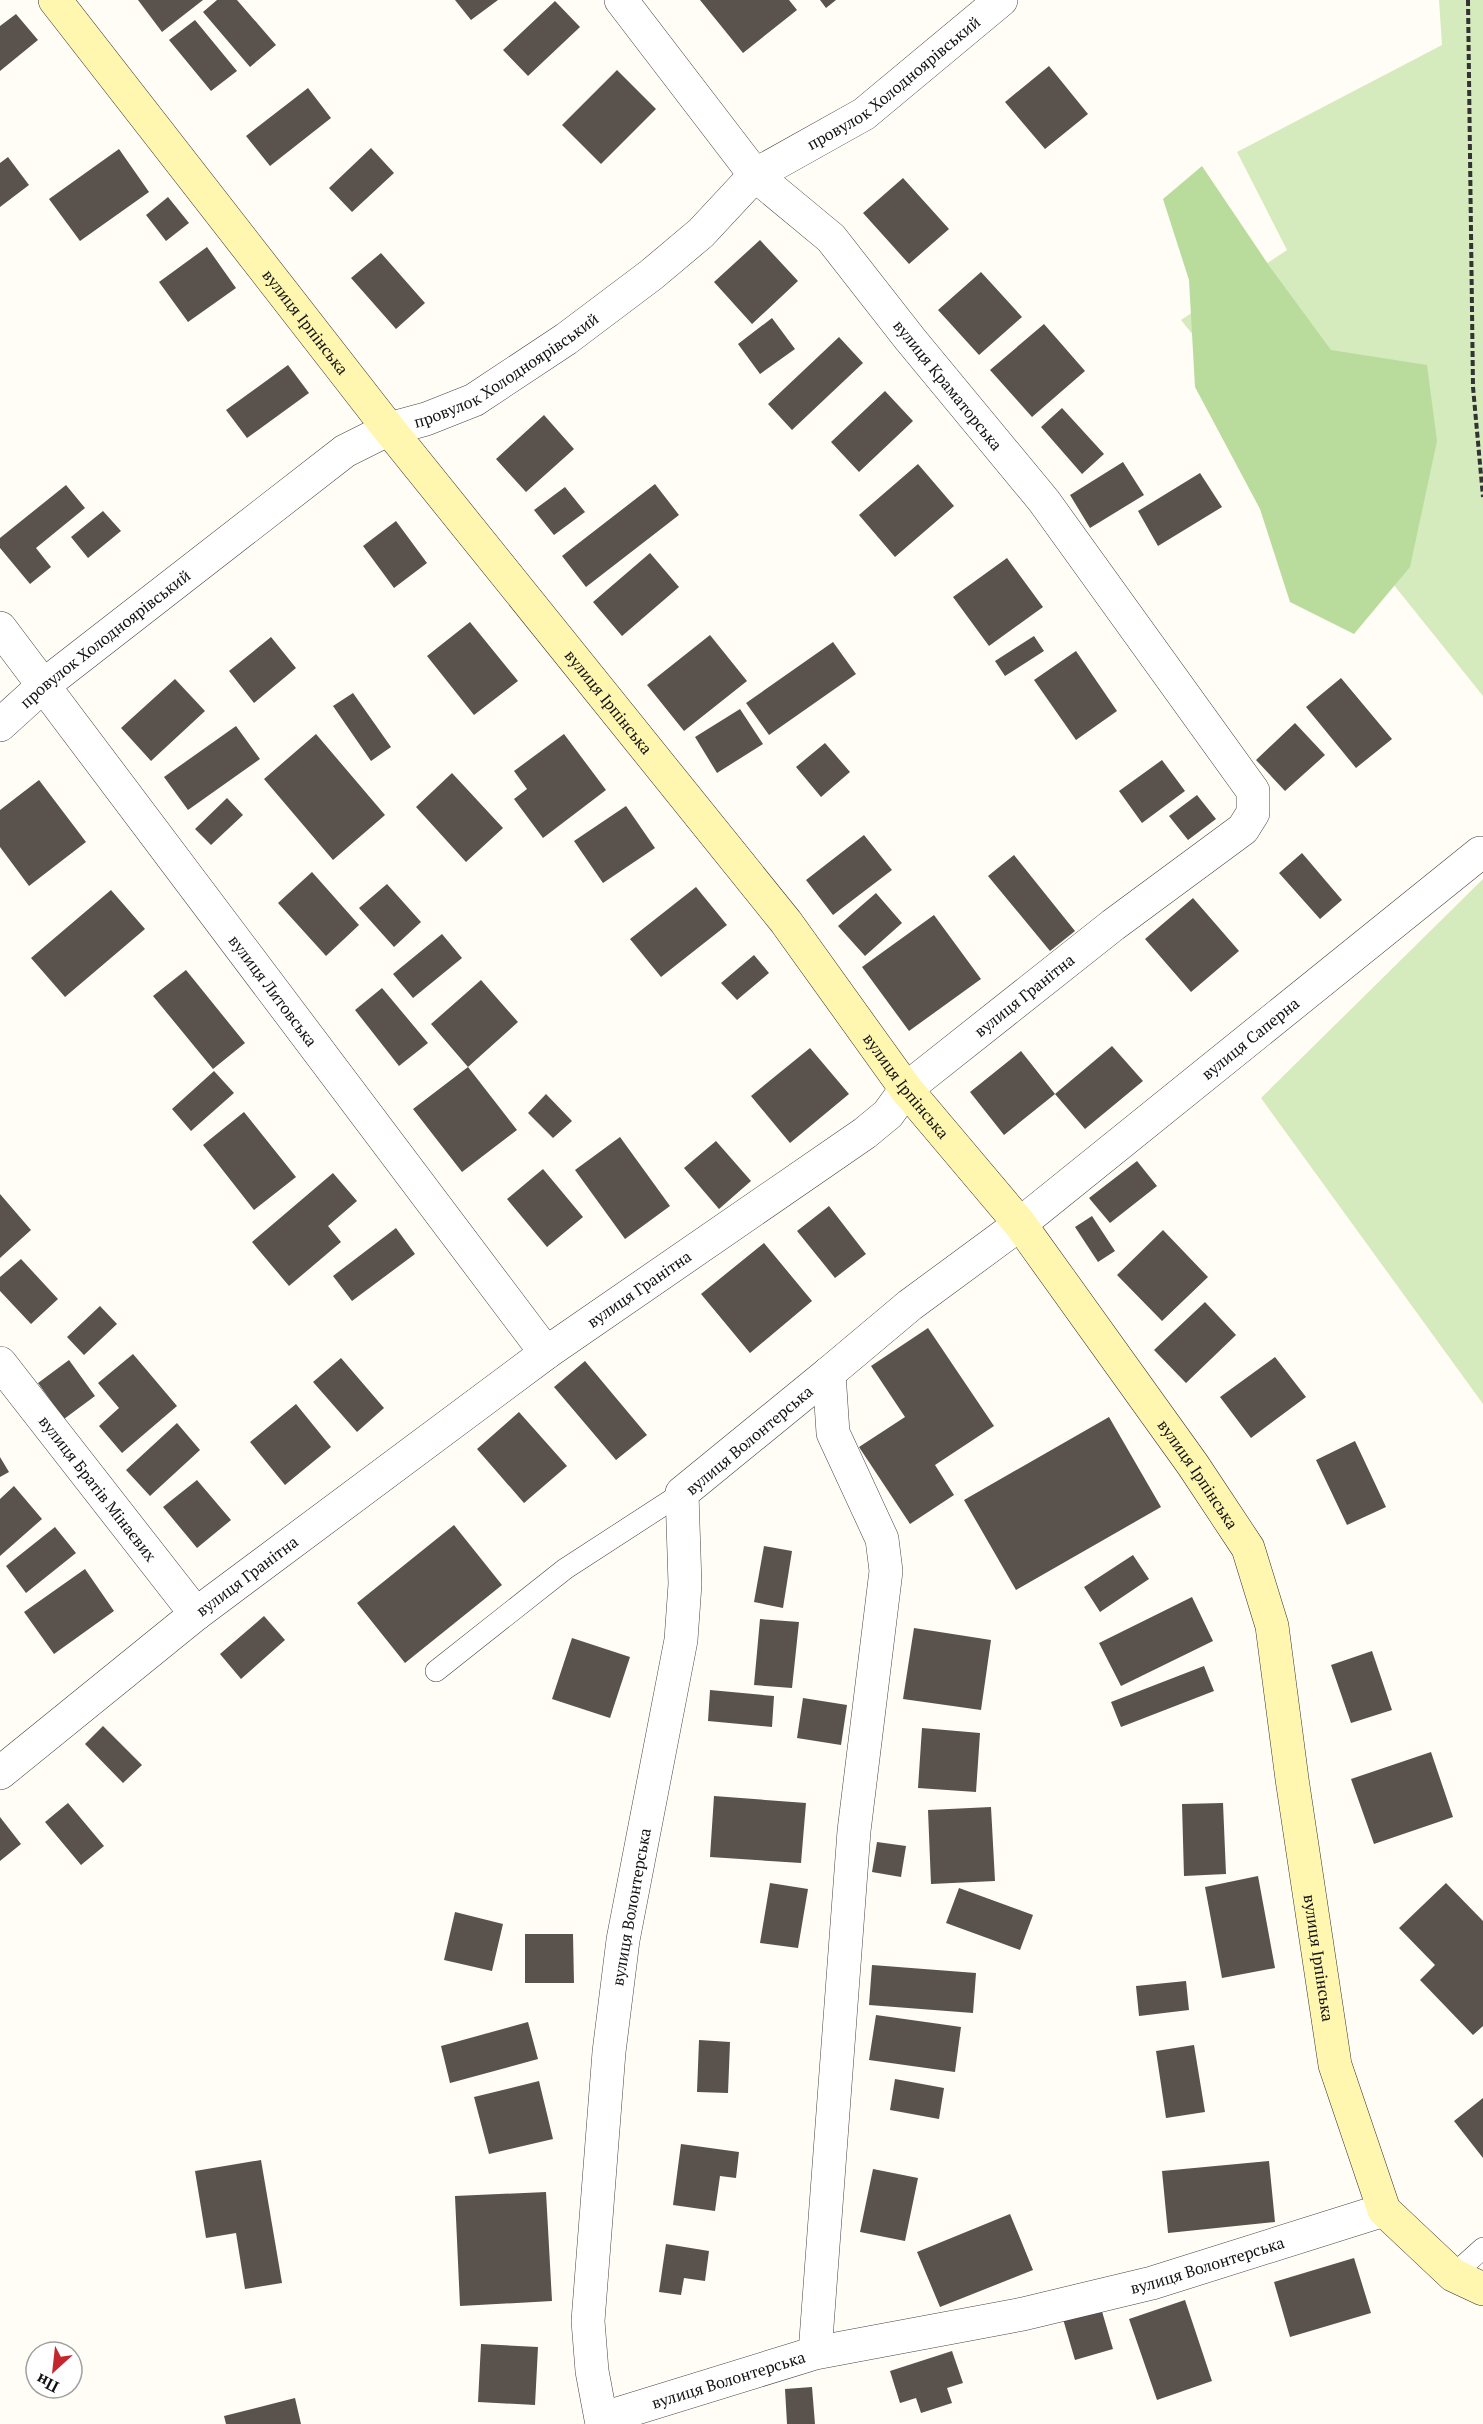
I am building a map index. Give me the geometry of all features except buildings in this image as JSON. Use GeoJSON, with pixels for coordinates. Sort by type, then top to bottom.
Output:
{"type":"FeatureCollection","features":[{"type":"Feature","properties":{"kind":"street","name":"вулиця Ірпінська"},"geometry":{"type":"LineString","coordinates":[[56,0],[389,429],[786,922],[906,1089],[1020,1224],[1193,1465],[1248,1548],[1272,1626],[1292,1779],[1335,2065],[1384,2210],[1453,2275],[1483,2289]]}},
{"type":"Feature","properties":{"kind":"street","name":"вулиця Краматорська"},"geometry":{"type":"LineString","coordinates":[[621,0],[755,175],[831,238],[910,339],[1044,501],[1252,791]]}},
{"type":"Feature","properties":{"kind":"street","name":"провулок Холодноярівський"},"geometry":{"type":"LineString","coordinates":[[0,725],[44,685],[345,451],[389,429],[426,419],[474,400],[566,339],[651,275],[701,233],[755,175],[864,114],[1001,0]]}},
{"type":"Feature","properties":{"kind":"street","name":"вулиця Литовська"},"geometry":{"type":"LineString","coordinates":[[0,628],[546,1353]]}},
{"type":"Feature","properties":{"kind":"street","name":"вулиця Гранітна"},"geometry":{"type":"LineString","coordinates":[[0,1773],[196,1614],[546,1353],[865,1133],[888,1114],[906,1089],[1113,925],[1243,829],[1253,813],[1252,791]]}},
{"type":"Feature","properties":{"kind":"street","name":"вулиця Саперна"},"geometry":{"type":"LineString","coordinates":[[829,1373],[910,1305],[1020,1224],[1480,853]]}},
{"type":"Feature","properties":{"kind":"street","name":"вулиця Братів Мінаєвих"},"geometry":{"type":"LineString","coordinates":[[0,1363],[196,1614]]}},
{"type":"Feature","properties":{"kind":"street","name":"вулиця Волонтерська"},"geometry":{"type":"LineString","coordinates":[[829,1373],[682,1493],[686,1584],[681,1640],[623,1940],[609,2052],[588,2321],[592,2371],[602,2421],[816,2354],[1023,2314],[1152,2283],[1384,2210]]}},
{"type":"Feature","properties":{"kind":"street","name":"вулиця Волонтерська"},"geometry":{"type":"LineString","coordinates":[[816,2354],[854,1831],[886,1571],[882,1539],[833,1433],[829,1373]]}},
{"type":"Feature","properties":{"kind":"lane"},"geometry":{"type":"LineString","coordinates":[[436,1671],[565,1569],[682,1493]]}},
{"type":"Feature","properties":{"kind":"lane"},"geometry":{"type":"LineString","coordinates":[[1453,2275],[1483,2248]]}},
{"type":"Feature","properties":{"kind":"path"},"geometry":{"type":"LineString","coordinates":[[1467,0],[1473,387],[1483,497]]}},
{"type":"Feature","properties":{"kind":"green space"},"geometry":{"type":"Polygon","coordinates":[[[1439,0],[1483,0],[1483,696],[1181,320],[1287,250],[1237,152],[1442,45],[1439,0]]]}},
{"type":"Feature","properties":{"kind":"green space"},"geometry":{"type":"Polygon","coordinates":[[[1202,166],[1270,267],[1331,350],[1427,365],[1437,441],[1410,567],[1354,634],[1290,602],[1260,509],[1195,387],[1189,280],[1163,199],[1202,166]]]}},
{"type":"Feature","properties":{"kind":"green space"},"geometry":{"type":"Polygon","coordinates":[[[1483,879],[1483,1404],[1261,1098],[1483,879]]]}}]}
